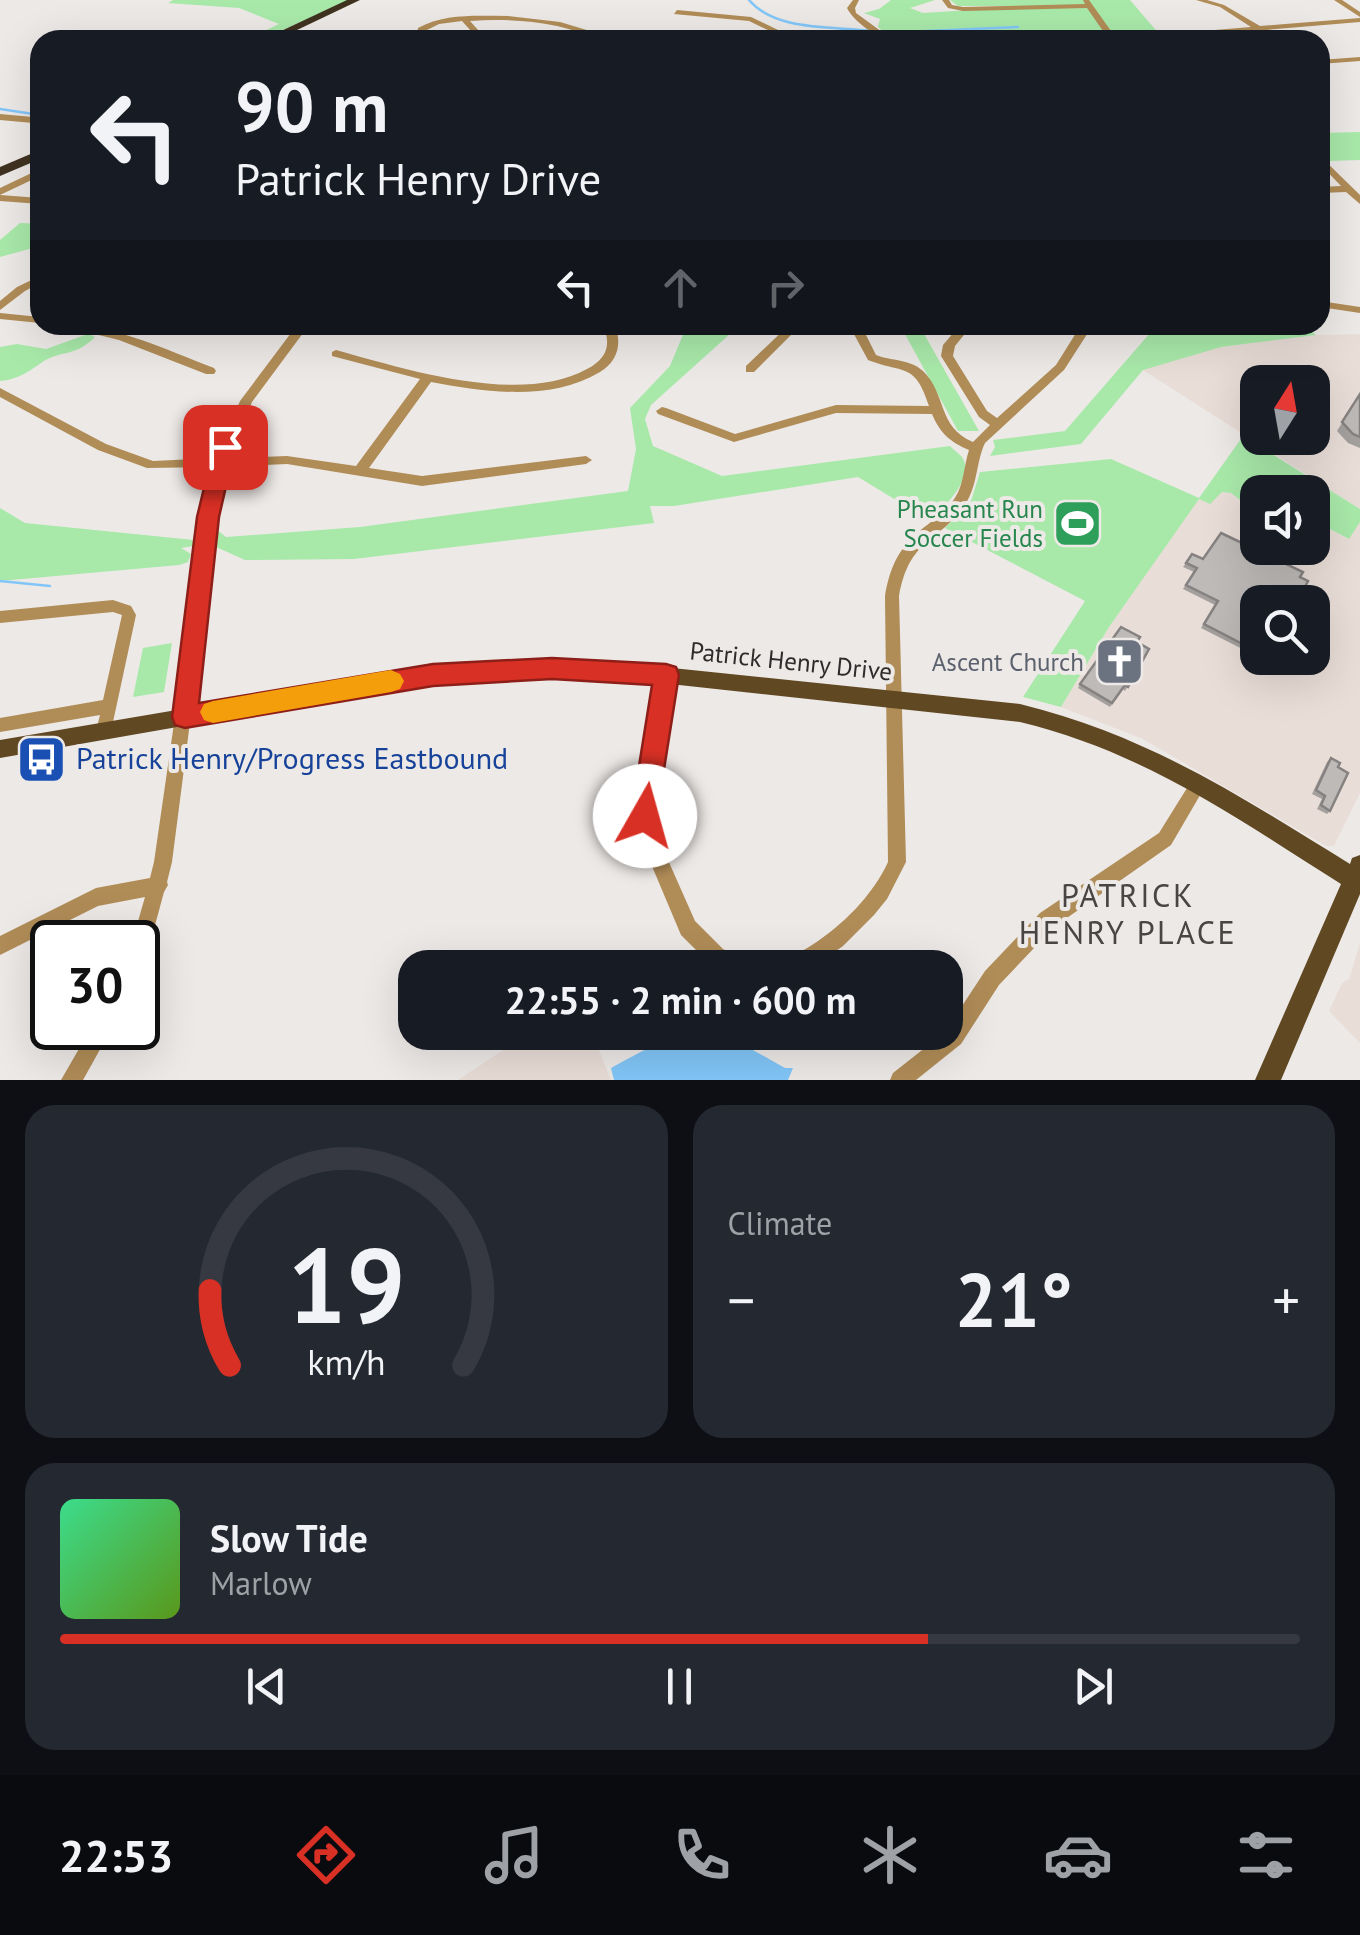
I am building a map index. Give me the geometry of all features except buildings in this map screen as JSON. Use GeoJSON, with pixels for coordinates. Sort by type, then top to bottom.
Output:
{"type":"FeatureCollection","features":[{"type":"Feature","properties":{"kind":"highway"},"geometry":{"type":"LineString","coordinates":[[289,30],[355,0]]}},
{"type":"Feature","properties":{"kind":"highway"},"geometry":{"type":"LineString","coordinates":[[308,30],[372,0]]}},
{"type":"Feature","properties":{"kind":"highway"},"geometry":{"type":"LineString","coordinates":[[0,162],[30,148]]}},
{"type":"Feature","properties":{"kind":"highway"},"geometry":{"type":"LineString","coordinates":[[0,172],[30,158]]}},
{"type":"Feature","properties":{"kind":"main road","name":"Patrick Henry Drive"},"geometry":{"type":"LineString","coordinates":[[0,750],[433,675],[552,668],[666,675],[1020,713],[1060,721],[1117,741],[1358,876]]}},
{"type":"Feature","properties":{"kind":"main road"},"geometry":{"type":"LineString","coordinates":[[1268,1080],[1358,876]]}},
{"type":"Feature","properties":{"kind":"street"},"geometry":{"type":"LineString","coordinates":[[856,0],[851,8],[855,16],[875,30]]}},
{"type":"Feature","properties":{"kind":"street"},"geometry":{"type":"LineString","coordinates":[[945,0],[959,9],[1088,3],[1105,30]]}},
{"type":"Feature","properties":{"kind":"street"},"geometry":{"type":"LineString","coordinates":[[1199,0],[1222,6],[1258,29]]}},
{"type":"Feature","properties":{"kind":"street"},"geometry":{"type":"LineString","coordinates":[[1337,0],[1360,18]]}},
{"type":"Feature","properties":{"kind":"street"},"geometry":{"type":"LineString","coordinates":[[677,12],[758,21],[776,30]]}},
{"type":"Feature","properties":{"kind":"street"},"geometry":{"type":"LineString","coordinates":[[421,30],[464,19],[534,17],[580,30]]}},
{"type":"Feature","properties":{"kind":"street"},"geometry":{"type":"LineString","coordinates":[[1245,30],[1360,18]]}},
{"type":"Feature","properties":{"kind":"street"},"geometry":{"type":"LineString","coordinates":[[464,19],[474,30]]}},
{"type":"Feature","properties":{"kind":"street"},"geometry":{"type":"LineString","coordinates":[[1330,61],[1360,59]]}},
{"type":"Feature","properties":{"kind":"street"},"geometry":{"type":"LineString","coordinates":[[0,118],[30,120]]}},
{"type":"Feature","properties":{"kind":"street"},"geometry":{"type":"LineString","coordinates":[[1330,169],[1360,201]]}},
{"type":"Feature","properties":{"kind":"street"},"geometry":{"type":"LineString","coordinates":[[0,195],[30,178]]}},
{"type":"Feature","properties":{"kind":"street"},"geometry":{"type":"LineString","coordinates":[[1330,190],[1349,189]]}},
{"type":"Feature","properties":{"kind":"street"},"geometry":{"type":"LineString","coordinates":[[0,195],[30,200]]}},
{"type":"Feature","properties":{"kind":"street"},"geometry":{"type":"LineString","coordinates":[[0,308],[30,284]]}},
{"type":"Feature","properties":{"kind":"street"},"geometry":{"type":"LineString","coordinates":[[1330,306],[1360,310]]}},
{"type":"Feature","properties":{"kind":"street"},"geometry":{"type":"LineString","coordinates":[[0,316],[30,319]]}},
{"type":"Feature","properties":{"kind":"street"},"geometry":{"type":"LineString","coordinates":[[113,335],[210,371]]}},
{"type":"Feature","properties":{"kind":"street"},"geometry":{"type":"LineString","coordinates":[[149,920],[159,886],[185,717],[204,544],[220,464],[235,422],[253,389],[295,335]]}},
{"type":"Feature","properties":{"kind":"street"},"geometry":{"type":"LineString","coordinates":[[336,354],[428,377],[524,388],[561,386],[581,379],[610,358],[612,335]]}},
{"type":"Feature","properties":{"kind":"street"},"geometry":{"type":"LineString","coordinates":[[750,369],[785,335]]}},
{"type":"Feature","properties":{"kind":"street"},"geometry":{"type":"LineString","coordinates":[[860,335],[872,357],[910,368],[921,376],[951,437],[975,448]]}},
{"type":"Feature","properties":{"kind":"street"},"geometry":{"type":"LineString","coordinates":[[958,335],[947,356],[983,414],[996,423]]}},
{"type":"Feature","properties":{"kind":"street"},"geometry":{"type":"LineString","coordinates":[[822,950],[889,881],[894,870],[898,846],[892,596],[896,572],[914,542],[959,502],[971,477],[975,448],[996,423],[1060,367],[1081,335]]}},
{"type":"Feature","properties":{"kind":"street"},"geometry":{"type":"LineString","coordinates":[[358,472],[428,377]]}},
{"type":"Feature","properties":{"kind":"street"},"geometry":{"type":"LineString","coordinates":[[0,392],[137,462],[172,466],[287,460],[434,481],[586,460]]}},
{"type":"Feature","properties":{"kind":"street"},"geometry":{"type":"LineString","coordinates":[[662,410],[720,436],[738,438],[836,409],[936,410]]}},
{"type":"Feature","properties":{"kind":"street"},"geometry":{"type":"LineString","coordinates":[[0,616],[113,606],[126,610],[129,615],[104,731]]}},
{"type":"Feature","properties":{"kind":"street"},"geometry":{"type":"LineString","coordinates":[[666,675],[646,798],[647,833],[688,928],[710,950]]}},
{"type":"Feature","properties":{"kind":"street"},"geometry":{"type":"LineString","coordinates":[[0,725],[110,706]]}},
{"type":"Feature","properties":{"kind":"street"},"geometry":{"type":"LineString","coordinates":[[900,1080],[954,1037],[992,978],[1047,920],[1165,839],[1198,786]]}},
{"type":"Feature","properties":{"kind":"street"},"geometry":{"type":"LineString","coordinates":[[0,946],[96,897],[159,886]]}},
{"type":"Feature","properties":{"kind":"street"},"geometry":{"type":"LineString","coordinates":[[71,1080],[89,1050]]}},
{"type":"Feature","properties":{"kind":"shaded area"},"geometry":{"type":"Polygon","coordinates":[[[1360,334],[1360,509],[1330,490],[1330,475],[1307,475],[1276,455],[1330,455],[1330,365],[1240,365],[1240,432],[1143,370],[1173,335],[1199,335],[1221,347],[1316,335],[1360,334]]]}},
{"type":"Feature","properties":{"kind":"shaded area"},"geometry":{"type":"Polygon","coordinates":[[[1222,492],[1240,500],[1240,565],[1330,565],[1330,529],[1348,539],[1360,522],[1360,793],[1334,846],[1326,846],[1143,739],[1061,707],[1109,627],[1199,498],[1222,492]]]}},
{"type":"Feature","properties":{"kind":"shaded area"},"geometry":{"type":"Polygon","coordinates":[[[1360,943],[1360,1043],[1329,1011],[1342,983],[1349,979],[1360,943]]]}},
{"type":"Feature","properties":{"kind":"shaded area"},"geometry":{"type":"Polygon","coordinates":[[[503,1050],[599,1050],[611,1080],[458,1080],[503,1050]]]}},
{"type":"Feature","properties":{"kind":"green space"},"geometry":{"type":"Polygon","coordinates":[[[349,0],[283,30],[267,30],[279,24],[239,8],[168,3],[349,0]]]}},
{"type":"Feature","properties":{"kind":"green space"},"geometry":{"type":"Polygon","coordinates":[[[891,0],[935,0],[910,8],[923,13],[1035,6],[958,6],[950,0],[1130,0],[1156,30],[881,30],[878,27],[880,19],[864,13],[891,0]]]}},
{"type":"Feature","properties":{"kind":"green space"},"geometry":{"type":"Polygon","coordinates":[[[1360,132],[1360,160],[1330,161],[1330,133],[1360,132]]]}},
{"type":"Feature","properties":{"kind":"green space"},"geometry":{"type":"Polygon","coordinates":[[[20,223],[30,224],[30,249],[0,257],[0,240],[20,223]]]}},
{"type":"Feature","properties":{"kind":"green space"},"geometry":{"type":"Polygon","coordinates":[[[85,335],[95,337],[81,348],[51,358],[18,377],[0,381],[0,347],[17,344],[46,349],[85,335]]]}},
{"type":"Feature","properties":{"kind":"green space"},"geometry":{"type":"Polygon","coordinates":[[[683,335],[729,335],[651,405],[645,419],[653,446],[722,476],[950,446],[962,457],[965,474],[949,501],[929,520],[858,477],[674,506],[650,506],[654,523],[354,559],[245,560],[214,546],[216,529],[226,537],[360,527],[628,491],[636,449],[630,408],[670,366],[683,335]]]}},
{"type":"Feature","properties":{"kind":"green space"},"geometry":{"type":"Polygon","coordinates":[[[905,335],[925,335],[979,431],[958,431],[905,335]]]}},
{"type":"Feature","properties":{"kind":"green space"},"geometry":{"type":"Polygon","coordinates":[[[1148,335],[1316,335],[1221,347],[1143,370],[1081,444],[990,456],[995,447],[993,440],[1065,431],[1148,335]]]}},
{"type":"Feature","properties":{"kind":"green space"},"geometry":{"type":"Polygon","coordinates":[[[1240,440],[1240,455],[1273,455],[1306,475],[1240,475],[1240,500],[1222,492],[1210,504],[1199,499],[1109,627],[1061,707],[1023,697],[1085,601],[945,528],[971,501],[980,472],[1111,459],[1199,498],[1240,440]]]}},
{"type":"Feature","properties":{"kind":"green space"},"geometry":{"type":"Polygon","coordinates":[[[1330,490],[1360,509],[1360,522],[1349,539],[1330,529],[1330,490]]]}},
{"type":"Feature","properties":{"kind":"green space"},"geometry":{"type":"Polygon","coordinates":[[[0,508],[25,523],[194,540],[194,546],[181,548],[191,554],[188,562],[179,565],[0,581],[0,508]]]}},
{"type":"Feature","properties":{"kind":"green space"},"geometry":{"type":"Polygon","coordinates":[[[172,643],[164,692],[133,697],[143,648],[172,643]]]}},
{"type":"Feature","properties":{"kind":"water"},"geometry":{"type":"Polygon","coordinates":[[[646,1050],[753,1050],[785,1068],[793,1068],[788,1080],[614,1080],[611,1068],[646,1050]]]}},
{"type":"Feature","properties":{"kind":"waterway"},"geometry":{"type":"LineString","coordinates":[[749,0],[774,18],[790,23],[860,30]]}},
{"type":"Feature","properties":{"kind":"waterway"},"geometry":{"type":"LineString","coordinates":[[949,30],[1018,27]]}},
{"type":"Feature","properties":{"kind":"waterway"},"geometry":{"type":"LineString","coordinates":[[0,109],[30,114]]}},
{"type":"Feature","properties":{"kind":"waterway"},"geometry":{"type":"LineString","coordinates":[[0,581],[50,586]]}},
{"type":"Feature","properties":{"kind":"slow traffic"},"geometry":{"type":"LineString","coordinates":[[213,712],[391,681]]}},
{"type":"Feature","properties":{"kind":"place","name":"Pheasant Run Soccer Fields"},"geometry":{"type":"Point","coordinates":[1078,523]}},
{"type":"Feature","properties":{"kind":"place","name":"Ascent Church"},"geometry":{"type":"Point","coordinates":[1119,662]}},
{"type":"Feature","properties":{"kind":"place","name":"Patrick Henry/Progress Eastbound"},"geometry":{"type":"Point","coordinates":[41,759]}},
{"type":"Feature","properties":{"kind":"district","name":"PATRICK HENRY PLACE"},"geometry":{"type":"Point","coordinates":[1128,914]}},
{"type":"Feature","properties":{"kind":"route"},"geometry":{"type":"LineString","coordinates":[[225,447],[208,517],[185,717],[433,675],[582,668],[666,675],[645,816]]}}]}
